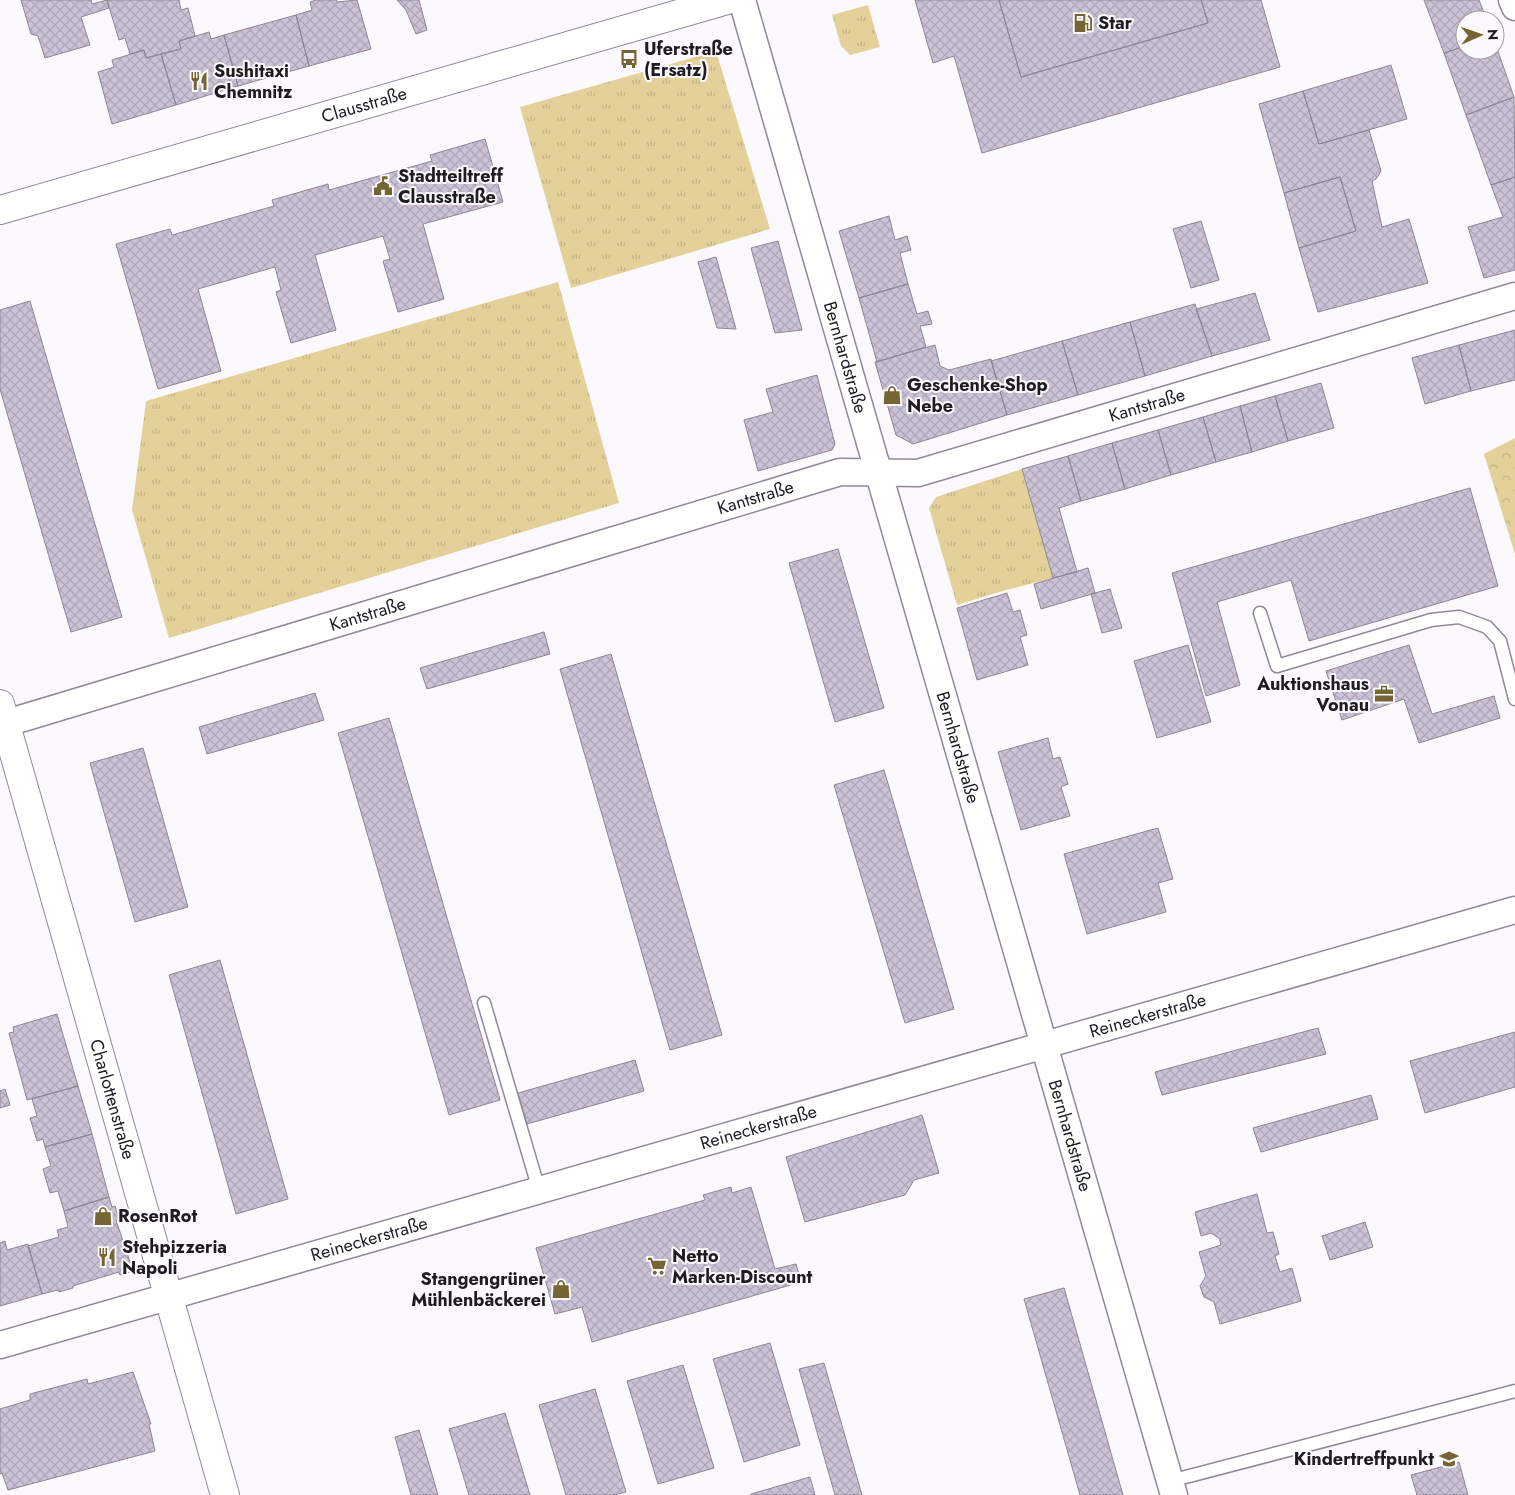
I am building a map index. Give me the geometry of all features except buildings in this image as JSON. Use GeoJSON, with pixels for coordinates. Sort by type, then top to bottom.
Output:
{"type":"FeatureCollection","features":[{"type":"Feature","properties":{"kind":"street","name":"Clausstraße"},"geometry":{"type":"LineString","coordinates":[[0,210],[726,0]]}},
{"type":"Feature","properties":{"kind":"street","name":"Bernhardstraße"},"geometry":{"type":"LineString","coordinates":[[742,0],[1172,1488]]}},
{"type":"Feature","properties":{"kind":"street"},"geometry":{"type":"LineString","coordinates":[[1512,0],[1515,7]]}},
{"type":"Feature","properties":{"kind":"street","name":"Kantstraße"},"geometry":{"type":"LineString","coordinates":[[2,717],[840,472],[918,473],[1515,296]]}},
{"type":"Feature","properties":{"kind":"street","name":"Charlottenstraße"},"geometry":{"type":"LineString","coordinates":[[2,717],[225,1495]]}},
{"type":"Feature","properties":{"kind":"street","name":"Reineckerstraße"},"geometry":{"type":"LineString","coordinates":[[0,1345],[1515,910]]}},
{"type":"Feature","properties":{"kind":"lane"},"geometry":{"type":"LineString","coordinates":[[1260,613],[1277,666],[1430,620],[1459,617],[1488,627],[1500,641],[1515,699]]}},
{"type":"Feature","properties":{"kind":"lane"},"geometry":{"type":"LineString","coordinates":[[484,1003],[538,1190]]}},
{"type":"Feature","properties":{"kind":"lane"},"geometry":{"type":"LineString","coordinates":[[1172,1488],[1515,1391]]}},
{"type":"Feature","properties":{"kind":"green space"},"geometry":{"type":"Polygon","coordinates":[[[868,5],[880,47],[850,55],[841,46],[832,15],[868,5]]]}},
{"type":"Feature","properties":{"kind":"green space"},"geometry":{"type":"Polygon","coordinates":[[[716,51],[770,229],[571,288],[520,107],[716,51]]]}},
{"type":"Feature","properties":{"kind":"green space"},"geometry":{"type":"Polygon","coordinates":[[[558,282],[619,503],[169,638],[132,510],[146,401],[558,282]]]}},
{"type":"Feature","properties":{"kind":"green space"},"geometry":{"type":"Polygon","coordinates":[[[1515,438],[1515,554],[1484,454],[1515,438]]]}},
{"type":"Feature","properties":{"kind":"green space"},"geometry":{"type":"Polygon","coordinates":[[[1022,469],[1053,578],[957,605],[929,508],[936,497],[1022,469]]]}},
{"type":"Feature","properties":{"kind":"place","name":"Star"},"geometry":{"type":"Point","coordinates":[1083,23]}},
{"type":"Feature","properties":{"kind":"place","name":"Uferstraße (Ersatz)"},"geometry":{"type":"Point","coordinates":[629,59]}},
{"type":"Feature","properties":{"kind":"place","name":"Sushitaxi Chemnitz"},"geometry":{"type":"Point","coordinates":[199,81]}},
{"type":"Feature","properties":{"kind":"place","name":"Stadtteiltreff Clausstraße"},"geometry":{"type":"Point","coordinates":[383,186]}},
{"type":"Feature","properties":{"kind":"place","name":"Geschenke-Shop Nebe"},"geometry":{"type":"Point","coordinates":[892,395]}},
{"type":"Feature","properties":{"kind":"place","name":"Auktionshaus Vonau"},"geometry":{"type":"Point","coordinates":[1384,694]}},
{"type":"Feature","properties":{"kind":"place","name":"RosenRot"},"geometry":{"type":"Point","coordinates":[103,1216]}},
{"type":"Feature","properties":{"kind":"place","name":"Stehpizzeria Napoli"},"geometry":{"type":"Point","coordinates":[107,1257]}},
{"type":"Feature","properties":{"kind":"place","name":"Netto Marken-Discount"},"geometry":{"type":"Point","coordinates":[657,1266]}},
{"type":"Feature","properties":{"kind":"place","name":"Stangengrüner Mühlenbäckerei"},"geometry":{"type":"Point","coordinates":[561,1289]}},
{"type":"Feature","properties":{"kind":"place","name":"Kindertreffpunkt"},"geometry":{"type":"Point","coordinates":[1449,1459]}}]}
